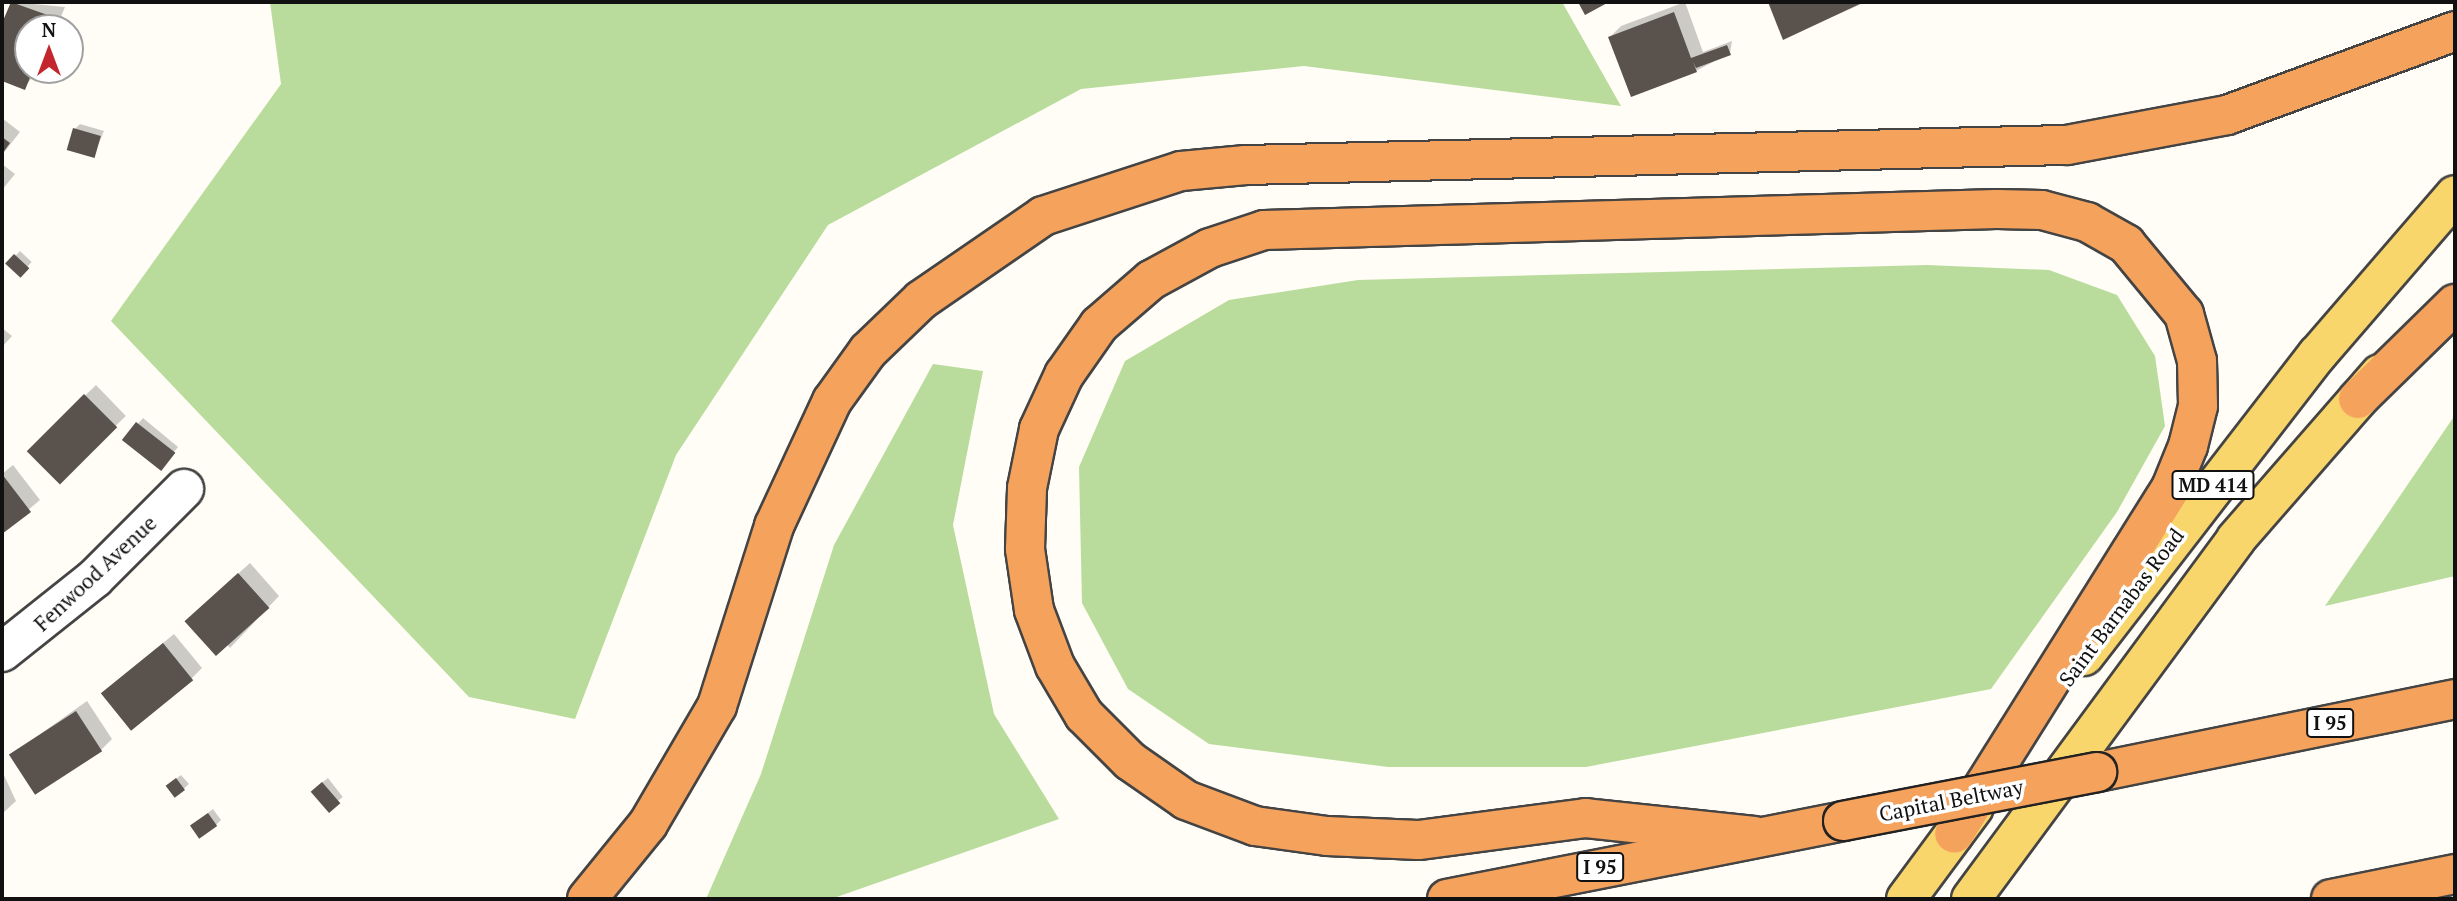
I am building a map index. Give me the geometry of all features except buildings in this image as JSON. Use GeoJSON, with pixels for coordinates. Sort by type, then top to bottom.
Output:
{"type":"FeatureCollection","features":[{"type":"Feature","properties":{"kind":"highway"},"geometry":{"type":"LineString","coordinates":[[587,899],[648,824],[706,729],[774,526],[832,401],[868,351],[921,300],[1043,216],[1181,171],[1247,165],[2067,145],[2227,115],[2455,31]]}},
{"type":"Feature","properties":{"kind":"highway"},"geometry":{"type":"LineString","coordinates":[[1754,836],[1586,818],[1431,839],[1327,836],[1255,826],[1186,800],[1130,761],[1084,715],[1055,666],[1034,610],[1025,549],[1027,488],[1039,429],[1064,375],[1099,325],[1151,280],[1210,248],[1264,230],[1997,209],[2042,210],[2087,222],[2126,244],[2184,314],[2197,360],[2199,406],[2188,446],[2171,488],[1954,834]]}},
{"type":"Feature","properties":{"kind":"highway"},"geometry":{"type":"LineString","coordinates":[[2358,398],[2455,304]]}},
{"type":"Feature","properties":{"kind":"highway","name":"Capital Beltway"},"geometry":{"type":"LineString","coordinates":[[1447,899],[2455,698]]}},
{"type":"Feature","properties":{"kind":"highway"},"geometry":{"type":"LineString","coordinates":[[2331,899],[2455,874]]}},
{"type":"Feature","properties":{"kind":"main road","name":"Saint Barnabas Road"},"geometry":{"type":"LineString","coordinates":[[1906,899],[2195,507],[2455,195]]}},
{"type":"Feature","properties":{"kind":"main road","name":"MD 414"},"geometry":{"type":"LineString","coordinates":[[1971,899],[2236,539],[2358,398],[2455,292]]}},
{"type":"Feature","properties":{"kind":"street","name":"Fenwood Avenue"},"geometry":{"type":"LineString","coordinates":[[2,652],[95,578],[184,489]]}},
{"type":"Feature","properties":{"kind":"green space"},"geometry":{"type":"Polygon","coordinates":[[[270,2],[1562,2],[1621,106],[1304,66],[1081,89],[828,225],[676,455],[575,719],[469,697],[111,321],[281,84],[270,2]]]}},
{"type":"Feature","properties":{"kind":"green space"},"geometry":{"type":"Polygon","coordinates":[[[1927,265],[2049,270],[2117,295],[2155,356],[2165,426],[2117,512],[1991,689],[1586,767],[1388,767],[1209,744],[1128,689],[1082,603],[1079,467],[1125,361],[1229,300],[1358,280],[1927,265]]]}},
{"type":"Feature","properties":{"kind":"green space"},"geometry":{"type":"Polygon","coordinates":[[[933,364],[983,371],[953,525],[994,714],[1059,819],[831,899],[706,899],[761,774],[834,545],[933,364]]]}},
{"type":"Feature","properties":{"kind":"green space"},"geometry":{"type":"Polygon","coordinates":[[[2455,415],[2455,576],[2325,606],[2455,415]]]}}]}
